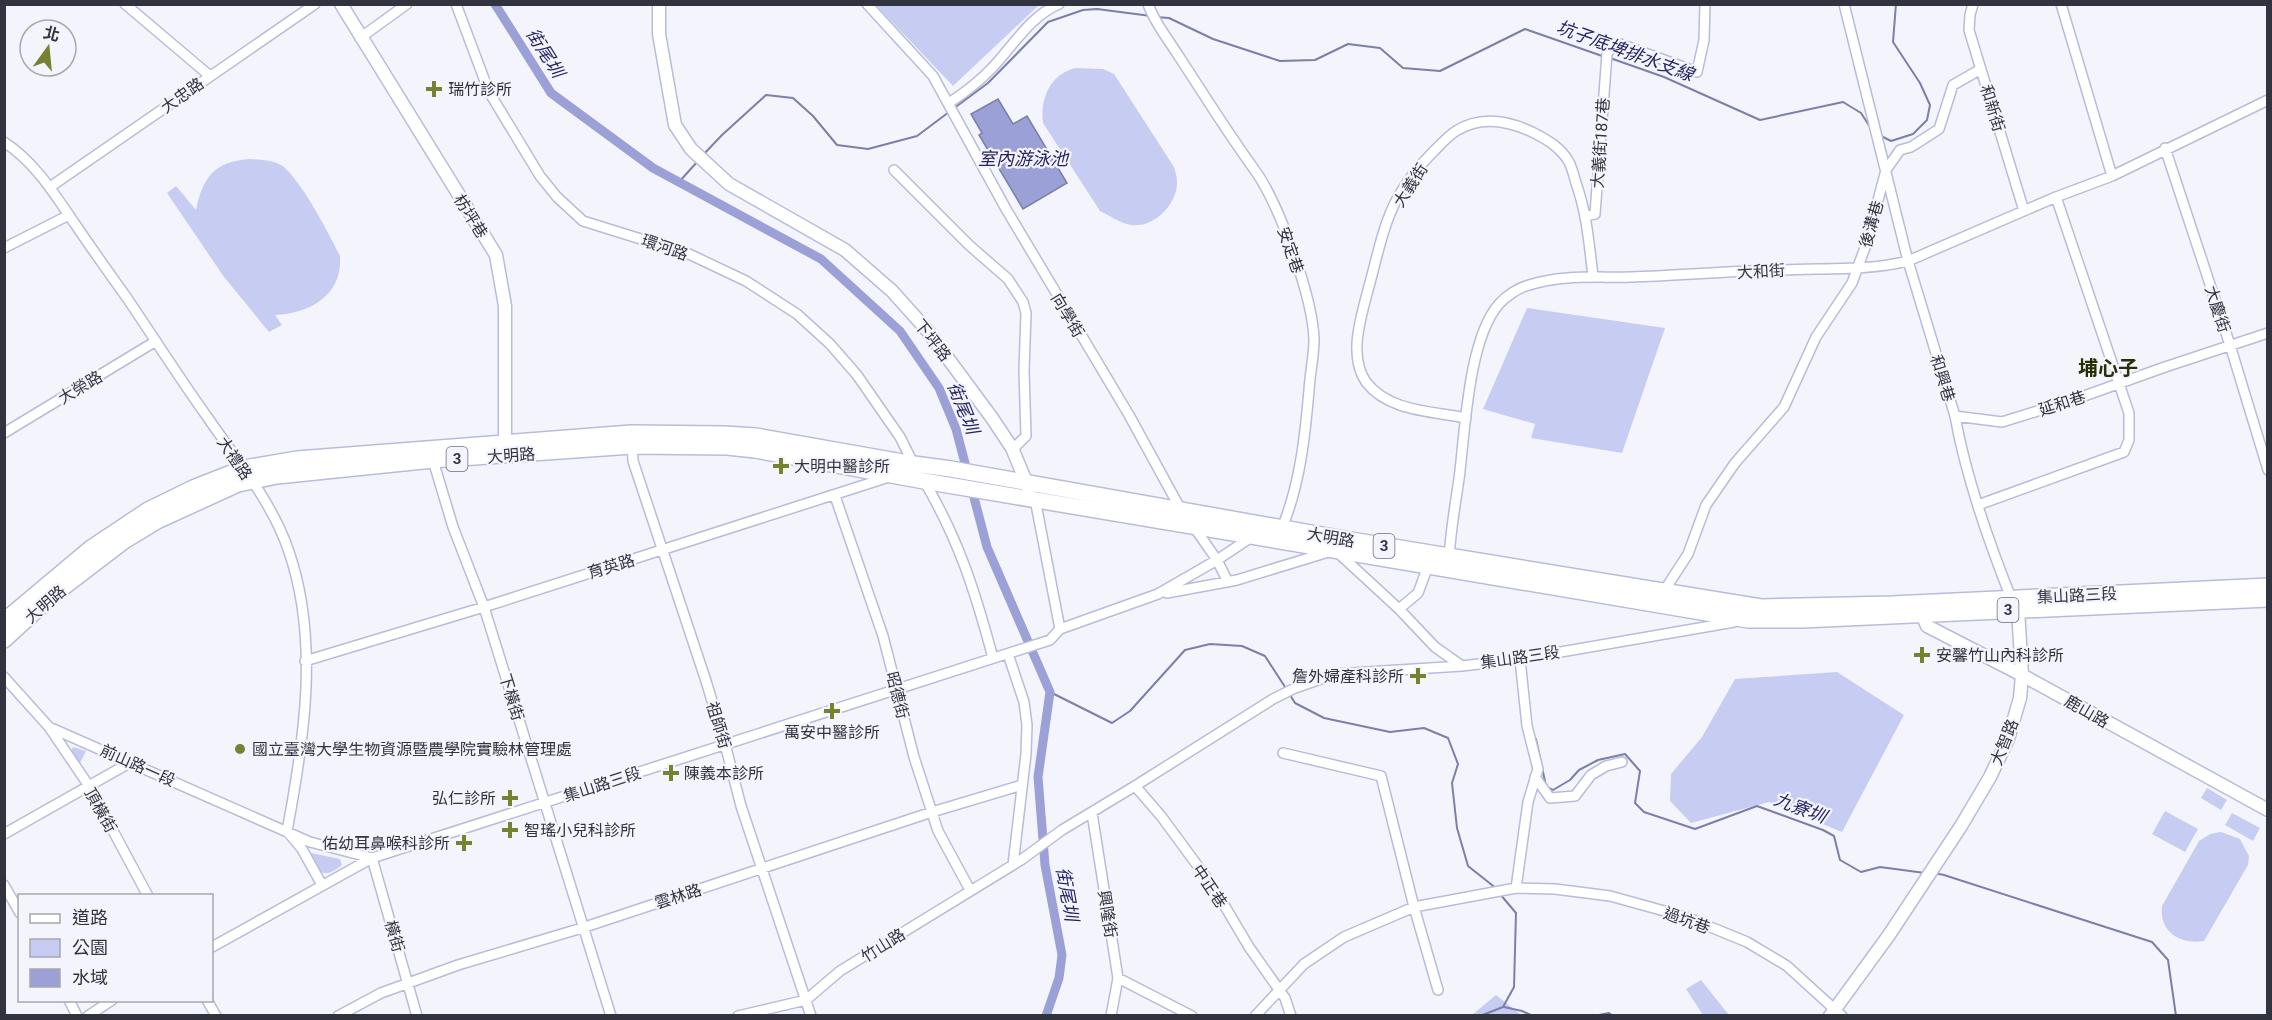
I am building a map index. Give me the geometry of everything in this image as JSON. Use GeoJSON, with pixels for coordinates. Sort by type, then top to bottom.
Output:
{"type":"FeatureCollection","features":[{"type":"Feature","properties":{"kind":"main road","name":"大明路"},"geometry":{"type":"LineString","coordinates":[[4,621],[91,548],[148,510],[193,488],[247,475],[277,476],[431,454],[632,440],[756,436],[951,469],[1035,499],[1254,536],[1337,544],[1449,563],[1748,620]]}},
{"type":"Feature","properties":{"kind":"main road","name":"大明路"},"geometry":{"type":"LineString","coordinates":[[632,440],[755,450],[958,486],[1007,488],[1026,483],[1282,528],[1428,566],[1449,563],[1664,591],[1761,607]]}},
{"type":"Feature","properties":{"kind":"main road","name":"大明路"},"geometry":{"type":"LineString","coordinates":[[4,640],[52,596],[124,541],[157,521],[238,484],[247,475]]}},
{"type":"Feature","properties":{"kind":"main road","name":"集山路三段"},"geometry":{"type":"LineString","coordinates":[[1748,620],[1802,620],[1919,609],[2268,586]]}},
{"type":"Feature","properties":{"kind":"main road","name":"集山路三段"},"geometry":{"type":"LineString","coordinates":[[2014,604],[2268,599]]}},
{"type":"Feature","properties":{"kind":"main road","name":"集山路三段"},"geometry":{"type":"LineString","coordinates":[[1761,607],[1919,609]]}},
{"type":"Feature","properties":{"kind":"street","name":"大忠路"},"geometry":{"type":"LineString","coordinates":[[50,187],[315,4]]}},
{"type":"Feature","properties":{"kind":"street","name":"枋坪巷"},"geometry":{"type":"LineString","coordinates":[[341,4],[496,255],[505,306],[507,449]]}},
{"type":"Feature","properties":{"kind":"street"},"geometry":{"type":"LineString","coordinates":[[360,38],[407,4]]}},
{"type":"Feature","properties":{"kind":"street","name":"環河路"},"geometry":{"type":"LineString","coordinates":[[456,4],[489,92],[540,176],[557,197],[583,221],[688,254],[746,281],[797,314],[830,344],[856,375],[900,437],[946,520],[964,561],[993,658]]}},
{"type":"Feature","properties":{"kind":"street","name":"下坪路"},"geometry":{"type":"LineString","coordinates":[[659,4],[659,34],[675,125],[690,149],[729,184],[845,250],[892,291],[927,330],[1012,449],[1035,499],[1060,629]]}},
{"type":"Feature","properties":{"kind":"street"},"geometry":{"type":"LineString","coordinates":[[867,4],[933,76],[949,103],[972,88],[1034,21],[1059,4]]}},
{"type":"Feature","properties":{"kind":"street","name":"大義街187巷"},"geometry":{"type":"LineString","coordinates":[[1586,216],[1594,214],[1606,58],[1612,46],[1620,44],[1697,72],[1704,40],[1706,4]]}},
{"type":"Feature","properties":{"kind":"street","name":"和興巷"},"geometry":{"type":"LineString","coordinates":[[1844,4],[1908,261],[1955,416],[1978,505],[2014,604]]}},
{"type":"Feature","properties":{"kind":"street","name":"和新街"},"geometry":{"type":"LineString","coordinates":[[1973,4],[1969,30],[2024,211]]}},
{"type":"Feature","properties":{"kind":"street"},"geometry":{"type":"LineString","coordinates":[[2061,4],[2112,176]]}},
{"type":"Feature","properties":{"kind":"street"},"geometry":{"type":"LineString","coordinates":[[127,7],[210,76]]}},
{"type":"Feature","properties":{"kind":"street","name":"安定巷"},"geometry":{"type":"LineString","coordinates":[[1149,8],[1255,170],[1288,238],[1310,307],[1314,339],[1308,411],[1294,492],[1282,528]]}},
{"type":"Feature","properties":{"kind":"street","name":"後溝巷"},"geometry":{"type":"LineString","coordinates":[[1664,591],[1688,554],[1706,505],[1720,481],[1785,407],[1816,337],[1845,296],[1867,242],[1886,170],[1900,150],[1911,147],[1939,129],[1953,85],[1981,69]]}},
{"type":"Feature","properties":{"kind":"street","name":"大和街"},"geometry":{"type":"LineString","coordinates":[[1449,563],[1466,418],[1477,351],[1486,324],[1499,304],[1509,294],[1529,285],[1593,276],[1886,267],[1908,261],[2056,197],[2112,176],[2165,148],[2268,100]]}},
{"type":"Feature","properties":{"kind":"street","name":"向學街"},"geometry":{"type":"LineString","coordinates":[[949,103],[1006,209],[1129,415],[1182,510]]}},
{"type":"Feature","properties":{"kind":"street","name":"大義街"},"geometry":{"type":"LineString","coordinates":[[1466,418],[1399,406],[1380,396],[1366,381],[1361,371],[1357,346],[1359,326],[1376,258],[1397,199],[1422,163],[1458,130],[1482,121],[1502,121],[1521,126],[1557,147],[1569,162],[1586,216],[1593,276]]}},
{"type":"Feature","properties":{"kind":"street","name":"大禮路"},"geometry":{"type":"LineString","coordinates":[[4,142],[14,148],[50,187],[247,475],[270,510],[289,550],[299,594],[305,660],[304,716],[299,768],[287,831]]}},
{"type":"Feature","properties":{"kind":"street","name":"大慶街"},"geometry":{"type":"LineString","coordinates":[[2165,148],[2230,345],[2268,470]]}},
{"type":"Feature","properties":{"kind":"street"},"geometry":{"type":"LineString","coordinates":[[894,170],[969,245],[1008,279],[1023,302],[1026,313],[1024,371],[1026,436],[1012,449]]}},
{"type":"Feature","properties":{"kind":"street"},"geometry":{"type":"LineString","coordinates":[[1978,505],[2124,452],[2129,440],[2129,413],[2120,383],[2056,197]]}},
{"type":"Feature","properties":{"kind":"street"},"geometry":{"type":"LineString","coordinates":[[4,248],[69,215]]}},
{"type":"Feature","properties":{"kind":"street","name":"延和巷"},"geometry":{"type":"LineString","coordinates":[[1955,416],[2002,422],[2268,333]]}},
{"type":"Feature","properties":{"kind":"street","name":"大榮路"},"geometry":{"type":"LineString","coordinates":[[4,433],[156,341]]}},
{"type":"Feature","properties":{"kind":"street","name":"祖師街"},"geometry":{"type":"LineString","coordinates":[[632,440],[633,461],[725,744],[741,806],[811,1016]]}},
{"type":"Feature","properties":{"kind":"street","name":"下橫街"},"geometry":{"type":"LineString","coordinates":[[431,454],[453,528],[484,607],[611,1016]]}},
{"type":"Feature","properties":{"kind":"street","name":"育英路"},"geometry":{"type":"LineString","coordinates":[[305,660],[484,607],[835,496],[892,476],[914,464]]}},
{"type":"Feature","properties":{"kind":"street","name":"昭德街"},"geometry":{"type":"LineString","coordinates":[[835,496],[883,636],[914,757],[938,831],[970,890]]}},
{"type":"Feature","properties":{"kind":"street"},"geometry":{"type":"LineString","coordinates":[[1193,525],[1217,560],[1228,582]]}},
{"type":"Feature","properties":{"kind":"street"},"geometry":{"type":"LineString","coordinates":[[1158,594],[1254,536],[1282,528]]}},
{"type":"Feature","properties":{"kind":"street"},"geometry":{"type":"LineString","coordinates":[[1060,629],[1158,594],[1228,582],[1337,544]]}},
{"type":"Feature","properties":{"kind":"street","name":"集山路三段"},"geometry":{"type":"LineString","coordinates":[[1337,544],[1435,647],[1462,666],[1520,659],[1748,620]]}},
{"type":"Feature","properties":{"kind":"street"},"geometry":{"type":"LineString","coordinates":[[1400,609],[1418,593],[1428,566]]}},
{"type":"Feature","properties":{"kind":"street","name":"大智路"},"geometry":{"type":"LineString","coordinates":[[1836,1013],[1990,777],[2008,739],[2020,698],[2022,675],[2014,604]]}},
{"type":"Feature","properties":{"kind":"street"},"geometry":{"type":"LineString","coordinates":[[1748,620],[1761,607]]}},
{"type":"Feature","properties":{"kind":"street","name":"鹿山路"},"geometry":{"type":"LineString","coordinates":[[1919,609],[1927,626],[2022,675],[2268,810]]}},
{"type":"Feature","properties":{"kind":"street","name":"集山路三段"},"geometry":{"type":"LineString","coordinates":[[213,946],[372,858],[1008,654],[1050,640],[1060,629]]}},
{"type":"Feature","properties":{"kind":"street"},"geometry":{"type":"LineString","coordinates":[[1008,654],[1024,702],[1027,725],[1013,865]]}},
{"type":"Feature","properties":{"kind":"street"},"geometry":{"type":"LineString","coordinates":[[1512,889],[1528,802],[1538,769],[1527,726],[1520,659]]}},
{"type":"Feature","properties":{"kind":"street"},"geometry":{"type":"LineString","coordinates":[[1092,813],[1295,688],[1335,674],[1462,666]]}},
{"type":"Feature","properties":{"kind":"street","name":"前山路一段"},"geometry":{"type":"LineString","coordinates":[[4,677],[49,727],[310,842],[372,858]]}},
{"type":"Feature","properties":{"kind":"street","name":"頂橫街"},"geometry":{"type":"LineString","coordinates":[[49,727],[89,786],[147,894]]}},
{"type":"Feature","properties":{"kind":"street"},"geometry":{"type":"LineString","coordinates":[[1283,753],[1381,776],[1414,907],[1438,990]]}},
{"type":"Feature","properties":{"kind":"street"},"geometry":{"type":"LineString","coordinates":[[4,834],[131,762]]}},
{"type":"Feature","properties":{"kind":"street"},"geometry":{"type":"LineString","coordinates":[[1535,777],[1550,798],[1575,796],[1591,775],[1606,766],[1622,762]]}},
{"type":"Feature","properties":{"kind":"street","name":"雲林路"},"geometry":{"type":"LineString","coordinates":[[339,1016],[381,993],[458,965],[582,928],[932,812],[1022,785]]}},
{"type":"Feature","properties":{"kind":"street","name":"中正巷"},"geometry":{"type":"LineString","coordinates":[[1135,786],[1161,816],[1214,888],[1249,947],[1280,989],[1291,1016]]}},
{"type":"Feature","properties":{"kind":"street","name":"竹山路"},"geometry":{"type":"LineString","coordinates":[[738,1016],[806,1000],[840,971],[1013,865],[1062,830],[1092,813]]}},
{"type":"Feature","properties":{"kind":"street","name":"興隆街"},"geometry":{"type":"LineString","coordinates":[[1092,813],[1118,978],[1111,1016]]}},
{"type":"Feature","properties":{"kind":"street","name":"前山路一段"},"geometry":{"type":"LineString","coordinates":[[287,831],[302,849],[322,885]]}},
{"type":"Feature","properties":{"kind":"street","name":"橫街"},"geometry":{"type":"LineString","coordinates":[[372,858],[417,1016]]}},
{"type":"Feature","properties":{"kind":"street"},"geometry":{"type":"LineString","coordinates":[[4,885],[18,910]]}},
{"type":"Feature","properties":{"kind":"street","name":"過坑巷"},"geometry":{"type":"LineString","coordinates":[[1414,907],[1512,889],[1555,889],[1610,896],[1686,917],[1747,942],[1787,966],[1836,1013]]}},
{"type":"Feature","properties":{"kind":"street"},"geometry":{"type":"LineString","coordinates":[[1255,1016],[1304,964],[1344,937],[1414,907]]}},
{"type":"Feature","properties":{"kind":"street"},"geometry":{"type":"LineString","coordinates":[[1118,978],[1192,1016]]}},
{"type":"Feature","properties":{"kind":"street"},"geometry":{"type":"LineString","coordinates":[[70,1002],[77,1016]]}},
{"type":"Feature","properties":{"kind":"street"},"geometry":{"type":"LineString","coordinates":[[88,1016],[109,1002]]}},
{"type":"Feature","properties":{"kind":"street"},"geometry":{"type":"LineString","coordinates":[[208,1002],[216,1016]]}},
{"type":"Feature","properties":{"kind":"green space"},"geometry":{"type":"Polygon","coordinates":[[[1036,4],[1038,6],[953,86],[876,5],[1036,4]]]}},
{"type":"Feature","properties":{"kind":"green space"},"geometry":{"type":"Polygon","coordinates":[[[1075,68],[1103,69],[1114,74],[1174,167],[1177,181],[1173,198],[1163,213],[1148,223],[1127,224],[1100,211],[1043,123],[1045,96],[1053,82],[1066,71],[1075,68]]]}},
{"type":"Feature","properties":{"kind":"green space"},"geometry":{"type":"Polygon","coordinates":[[[249,159],[277,163],[292,175],[315,210],[340,256],[340,270],[330,292],[312,306],[288,314],[275,315],[282,325],[269,332],[224,277],[167,193],[176,186],[196,210],[202,189],[212,173],[227,164],[249,159]]]}},
{"type":"Feature","properties":{"kind":"green space"},"geometry":{"type":"Polygon","coordinates":[[[1527,308],[1665,328],[1622,453],[1531,438],[1535,424],[1483,409],[1527,308]]]}},
{"type":"Feature","properties":{"kind":"green space"},"geometry":{"type":"Polygon","coordinates":[[[1837,672],[1904,715],[1842,832],[1769,802],[1691,823],[1670,801],[1671,774],[1702,737],[1735,679],[1837,672]]]}},
{"type":"Feature","properties":{"kind":"green space"},"geometry":{"type":"Polygon","coordinates":[[[73,747],[86,751],[79,765],[71,752],[73,747]]]}},
{"type":"Feature","properties":{"kind":"green space"},"geometry":{"type":"Polygon","coordinates":[[[2207,788],[2227,800],[2221,810],[2201,798],[2207,788]]]}},
{"type":"Feature","properties":{"kind":"green space"},"geometry":{"type":"Polygon","coordinates":[[[2165,811],[2198,829],[2185,852],[2152,834],[2165,811]]]}},
{"type":"Feature","properties":{"kind":"green space"},"geometry":{"type":"Polygon","coordinates":[[[2232,813],[2260,828],[2253,841],[2225,825],[2232,813]]]}},
{"type":"Feature","properties":{"kind":"green space"},"geometry":{"type":"Polygon","coordinates":[[[2221,832],[2240,839],[2249,856],[2248,865],[2204,941],[2179,939],[2168,930],[2164,923],[2162,906],[2199,841],[2210,834],[2221,832]]]}},
{"type":"Feature","properties":{"kind":"green space"},"geometry":{"type":"Polygon","coordinates":[[[311,853],[340,859],[342,865],[331,872],[322,872],[315,866],[311,853]]]}},
{"type":"Feature","properties":{"kind":"green space"},"geometry":{"type":"Polygon","coordinates":[[[1701,980],[1729,1015],[1703,1015],[1686,989],[1701,980]]]}},
{"type":"Feature","properties":{"kind":"green space"},"geometry":{"type":"Polygon","coordinates":[[[1496,995],[1520,1014],[1526,1015],[1472,1015],[1496,995]]]}},
{"type":"Feature","properties":{"kind":"water","name":"室內游泳池"},"geometry":{"type":"Polygon","coordinates":[[[998,99],[1013,124],[1027,116],[1067,183],[1023,209],[979,135],[982,133],[971,114],[998,99]]]}},
{"type":"Feature","properties":{"kind":"waterway","name":"街尾圳"},"geometry":{"type":"LineString","coordinates":[[495,4],[551,93],[653,168],[821,259],[900,331],[939,388],[956,429],[987,547],[1050,692],[1038,777],[1045,865],[1062,955],[1059,978],[1046,1016]]}},
{"type":"Feature","properties":{"kind":"waterway","name":"坑子底埤排水支線"},"geometry":{"type":"LineString","coordinates":[[1881,136],[1891,141],[1913,134],[1927,120],[1930,105],[1920,83],[1893,42],[1896,4]]}},
{"type":"Feature","properties":{"kind":"waterway","name":"坑子底埤排水支線"},"geometry":{"type":"LineString","coordinates":[[953,109],[988,83],[1048,22],[1083,10],[1097,9],[1151,16]]}},
{"type":"Feature","properties":{"kind":"waterway","name":"坑子底埤排水支線"},"geometry":{"type":"LineString","coordinates":[[1156,17],[1169,18],[1213,39],[1280,61],[1315,60],[1348,44],[1380,48],[1403,68],[1440,71],[1525,29],[1605,57]]}},
{"type":"Feature","properties":{"kind":"waterway","name":"坑子底埤排水支線"},"geometry":{"type":"LineString","coordinates":[[1610,58],[1664,77],[1760,120],[1843,102],[1861,113],[1872,130]]}},
{"type":"Feature","properties":{"kind":"waterway","name":"坑子底埤排水支線"},"geometry":{"type":"LineString","coordinates":[[703,155],[766,95],[793,98],[813,116],[837,145],[868,149],[917,136],[949,112]]}},
{"type":"Feature","properties":{"kind":"waterway","name":"坑子底埤排水支線"},"geometry":{"type":"LineString","coordinates":[[679,182],[697,162]]}},
{"type":"Feature","properties":{"kind":"waterway"},"geometry":{"type":"LineString","coordinates":[[1050,692],[1112,723],[1130,711],[1185,650],[1210,644],[1242,646],[1265,656],[1287,690]]}},
{"type":"Feature","properties":{"kind":"waterway"},"geometry":{"type":"LineString","coordinates":[[1290,695],[1295,703],[1324,718],[1390,732],[1424,728],[1448,738],[1458,764],[1452,783],[1457,828],[1468,866],[1497,889]]}},
{"type":"Feature","properties":{"kind":"waterway","name":"九寮圳"},"geometry":{"type":"LineString","coordinates":[[1536,739],[1546,786],[1553,790],[1570,780],[1579,770],[1598,760],[1625,754],[1640,771],[1635,803],[1644,812],[1695,829],[1757,806],[1834,836],[1840,860],[1861,872],[1880,867],[1925,873]]}},
{"type":"Feature","properties":{"kind":"waterway","name":"九寮圳"},"geometry":{"type":"LineString","coordinates":[[1934,873],[2152,942],[2168,960],[2176,1016]]}},
{"type":"Feature","properties":{"kind":"waterway"},"geometry":{"type":"LineString","coordinates":[[1480,1016],[1503,1007],[1514,987],[1516,913],[1500,894]]}},
{"type":"Feature","properties":{"kind":"waterway"},"geometry":{"type":"LineString","coordinates":[[1504,1007],[1533,1016]]}},
{"type":"Feature","properties":{"kind":"waterway"},"geometry":{"type":"LineString","coordinates":[[1594,1016],[1609,1013],[1613,1016]]}},
{"type":"Feature","properties":{"kind":"place","name":"瑞竹診所"},"geometry":{"type":"Point","coordinates":[434,89]}},
{"type":"Feature","properties":{"kind":"place","name":"大明中醫診所"},"geometry":{"type":"Point","coordinates":[781,466]}},
{"type":"Feature","properties":{"kind":"place","name":"安馨竹山內科診所"},"geometry":{"type":"Point","coordinates":[1922,655]}},
{"type":"Feature","properties":{"kind":"place","name":"詹外婦產科診所"},"geometry":{"type":"Point","coordinates":[1418,676]}},
{"type":"Feature","properties":{"kind":"place","name":"萬安中醫診所"},"geometry":{"type":"Point","coordinates":[832,711]}},
{"type":"Feature","properties":{"kind":"place","name":"國立臺灣大學生物資源暨農學院實驗林管理處"},"geometry":{"type":"Point","coordinates":[240,749]}},
{"type":"Feature","properties":{"kind":"place","name":"陳義本診所"},"geometry":{"type":"Point","coordinates":[671,773]}},
{"type":"Feature","properties":{"kind":"place","name":"弘仁診所"},"geometry":{"type":"Point","coordinates":[510,798]}},
{"type":"Feature","properties":{"kind":"place","name":"智瑤小兒科診所"},"geometry":{"type":"Point","coordinates":[510,830]}},
{"type":"Feature","properties":{"kind":"place","name":"佑幼耳鼻喉科診所"},"geometry":{"type":"Point","coordinates":[464,843]}},
{"type":"Feature","properties":{"kind":"district","name":"埔心子"},"geometry":{"type":"Point","coordinates":[2108,368]}}]}
